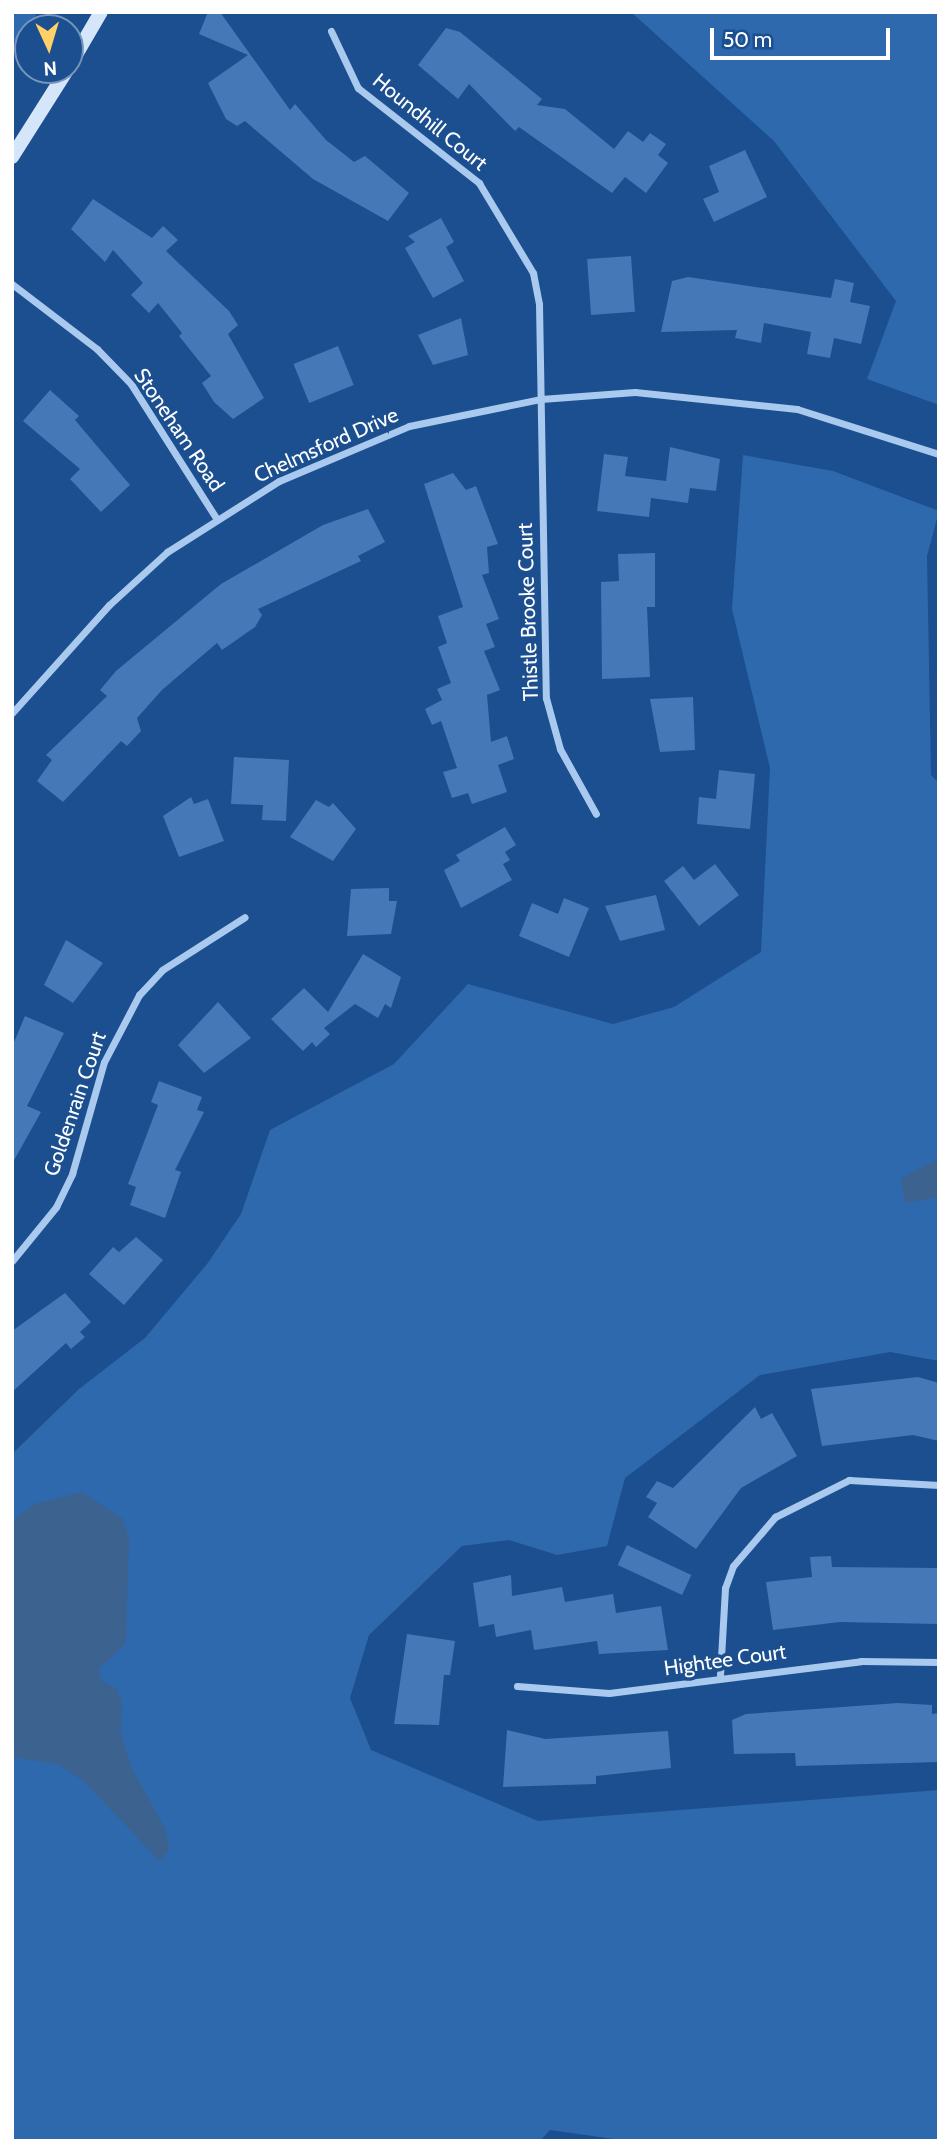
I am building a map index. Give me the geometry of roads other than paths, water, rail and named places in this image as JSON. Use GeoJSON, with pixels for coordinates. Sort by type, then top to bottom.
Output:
{"type":"FeatureCollection","features":[{"type":"Feature","properties":{"kind":"street"},"geometry":{"type":"LineString","coordinates":[[84,41],[101,12]]}},
{"type":"Feature","properties":{"kind":"street","name":"Houndhill Court"},"geometry":{"type":"LineString","coordinates":[[331,31],[358,88],[479,183],[519,242],[539,304],[541,399]]}},
{"type":"Feature","properties":{"kind":"street"},"geometry":{"type":"LineString","coordinates":[[12,157],[58,84]]}},
{"type":"Feature","properties":{"kind":"street","name":"Stoneham Road"},"geometry":{"type":"LineString","coordinates":[[12,284],[97,349],[131,384],[216,518]]}},
{"type":"Feature","properties":{"kind":"street","name":"Chelmsford Drive"},"geometry":{"type":"LineString","coordinates":[[12,713],[108,605],[216,518],[279,481],[409,426],[541,399],[635,392],[714,397],[797,409],[939,454]]}},
{"type":"Feature","properties":{"kind":"street","name":"Thistle Brooke Court"},"geometry":{"type":"LineString","coordinates":[[541,399],[546,698],[560,749],[596,814]]}},
{"type":"Feature","properties":{"kind":"street","name":"Goldenrain Court"},"geometry":{"type":"LineString","coordinates":[[12,1261],[29,1245],[67,1185],[104,1062],[139,995],[162,970],[245,917]]}},
{"type":"Feature","properties":{"kind":"street"},"geometry":{"type":"LineString","coordinates":[[720,1675],[725,1588],[733,1566],[775,1517],[849,1480],[939,1485]]}},
{"type":"Feature","properties":{"kind":"street","name":"Hightee Court"},"geometry":{"type":"LineString","coordinates":[[517,1686],[609,1693],[720,1675],[861,1661],[939,1662]]}}]}
